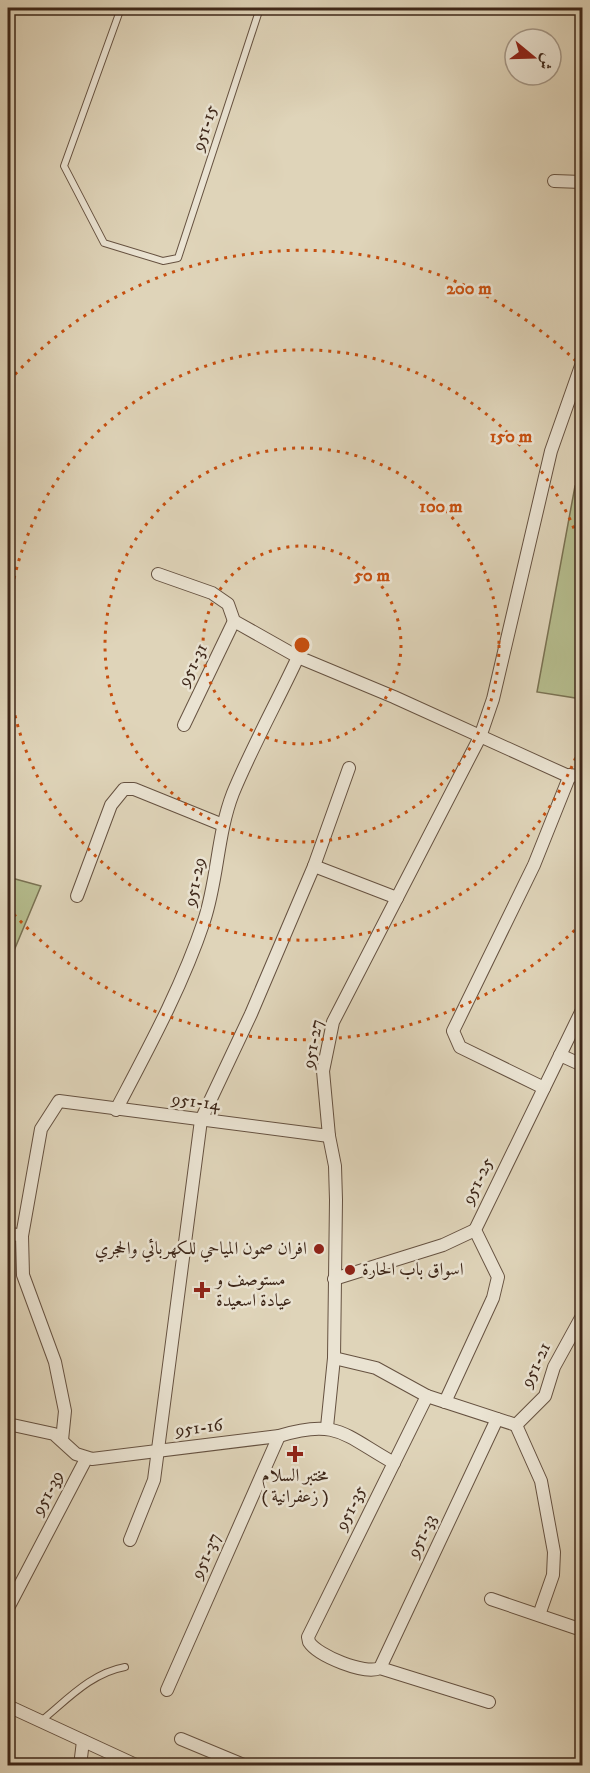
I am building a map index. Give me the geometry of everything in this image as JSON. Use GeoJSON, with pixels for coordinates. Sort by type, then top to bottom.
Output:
{"type":"FeatureCollection","features":[{"type":"Feature","properties":{"kind":"street"},"geometry":{"type":"LineString","coordinates":[[554,181],[582,182]]}},
{"type":"Feature","properties":{"kind":"street","name":"951-27"},"geometry":{"type":"LineString","coordinates":[[327,1427],[334,1358],[335,1166],[329,1136],[323,1071],[333,1022],[480,737],[493,699],[551,450],[582,363]]}},
{"type":"Feature","properties":{"kind":"street"},"geometry":{"type":"LineString","coordinates":[[158,574],[212,593],[228,604],[234,621],[298,657],[480,737],[576,776],[453,1031],[460,1047],[544,1088]]}},
{"type":"Feature","properties":{"kind":"street","name":"951-31"},"geometry":{"type":"LineString","coordinates":[[184,725],[234,621]]}},
{"type":"Feature","properties":{"kind":"street","name":"951-29"},"geometry":{"type":"LineString","coordinates":[[116,1110],[177,990],[204,920],[217,875],[223,825],[233,793],[298,657]]}},
{"type":"Feature","properties":{"kind":"street"},"geometry":{"type":"LineString","coordinates":[[130,1540],[154,1480],[201,1120],[251,1014],[314,866],[332,808],[349,768]]}},
{"type":"Feature","properties":{"kind":"street"},"geometry":{"type":"LineString","coordinates":[[77,896],[111,805],[124,789],[134,789],[223,825]]}},
{"type":"Feature","properties":{"kind":"street"},"geometry":{"type":"LineString","coordinates":[[314,866],[397,898]]}},
{"type":"Feature","properties":{"kind":"street","name":"951-25"},"geometry":{"type":"LineString","coordinates":[[445,1402],[493,1298],[498,1277],[475,1230],[582,1010]]}},
{"type":"Feature","properties":{"kind":"street"},"geometry":{"type":"LineString","coordinates":[[560,1055],[582,1065]]}},
{"type":"Feature","properties":{"kind":"street","name":"951-14"},"geometry":{"type":"LineString","coordinates":[[22,1236],[41,1129],[58,1101],[329,1136]]}},
{"type":"Feature","properties":{"kind":"street"},"geometry":{"type":"LineString","coordinates":[[334,1280],[443,1245],[475,1230]]}},
{"type":"Feature","properties":{"kind":"street"},"geometry":{"type":"LineString","coordinates":[[8,1233],[22,1236],[23,1275],[55,1362],[65,1411],[62,1440]]}},
{"type":"Feature","properties":{"kind":"street","name":"951-21"},"geometry":{"type":"LineString","coordinates":[[516,1425],[545,1396],[558,1359],[582,1316]]}},
{"type":"Feature","properties":{"kind":"street"},"geometry":{"type":"LineString","coordinates":[[334,1358],[376,1368],[427,1396],[516,1425],[541,1481],[554,1552],[553,1575],[539,1615]]}},
{"type":"Feature","properties":{"kind":"street","name":"951-35"},"geometry":{"type":"LineString","coordinates":[[380,1668],[373,1672],[362,1670],[323,1654],[313,1648],[308,1637],[427,1396]]}},
{"type":"Feature","properties":{"kind":"street","name":"951-33"},"geometry":{"type":"LineString","coordinates":[[380,1668],[497,1419]]}},
{"type":"Feature","properties":{"kind":"street"},"geometry":{"type":"LineString","coordinates":[[9,1427],[44,1431],[62,1440],[76,1454],[86,1459]]}},
{"type":"Feature","properties":{"kind":"street","name":"951-16"},"geometry":{"type":"LineString","coordinates":[[86,1459],[279,1436],[307,1427],[327,1427]]}},
{"type":"Feature","properties":{"kind":"street"},"geometry":{"type":"LineString","coordinates":[[327,1427],[393,1463]]}},
{"type":"Feature","properties":{"kind":"street","name":"951-37"},"geometry":{"type":"LineString","coordinates":[[167,1690],[279,1436]]}},
{"type":"Feature","properties":{"kind":"street","name":"951-39"},"geometry":{"type":"LineString","coordinates":[[8,1608],[86,1459]]}},
{"type":"Feature","properties":{"kind":"street"},"geometry":{"type":"LineString","coordinates":[[491,1599],[582,1630]]}},
{"type":"Feature","properties":{"kind":"street"},"geometry":{"type":"LineString","coordinates":[[380,1668],[489,1702]]}},
{"type":"Feature","properties":{"kind":"street"},"geometry":{"type":"LineString","coordinates":[[8,1706],[138,1766]]}},
{"type":"Feature","properties":{"kind":"street"},"geometry":{"type":"LineString","coordinates":[[181,1739],[246,1766]]}},
{"type":"Feature","properties":{"kind":"street"},"geometry":{"type":"LineString","coordinates":[[80,1766],[83,1741]]}},
{"type":"Feature","properties":{"kind":"lane","name":"951-15"},"geometry":{"type":"LineString","coordinates":[[121,8],[64,166],[104,243],[162,261],[178,258],[260,8]]}},
{"type":"Feature","properties":{"kind":"lane"},"geometry":{"type":"LineString","coordinates":[[41,1721],[94,1677],[125,1667]]}},
{"type":"Feature","properties":{"kind":"green space"},"geometry":{"type":"Polygon","coordinates":[[[575,486],[582,487],[582,699],[537,692],[575,486]]]}},
{"type":"Feature","properties":{"kind":"green space"},"geometry":{"type":"Polygon","coordinates":[[[8,877],[41,886],[8,965],[8,877]]]}},
{"type":"Feature","properties":{"kind":"place","name":"افران صمون المياحي للكهربائي والحجري"},"geometry":{"type":"Point","coordinates":[319,1249]}},
{"type":"Feature","properties":{"kind":"place","name":"اسواق باب الحارة"},"geometry":{"type":"Point","coordinates":[350,1270]}},
{"type":"Feature","properties":{"kind":"place","name":"مستوصف و عيادة اسعيدة"},"geometry":{"type":"Point","coordinates":[202,1290]}},
{"type":"Feature","properties":{"kind":"place","name":"مختبر السلام ( زعفرانية )"},"geometry":{"type":"Point","coordinates":[295,1454]}}]}
